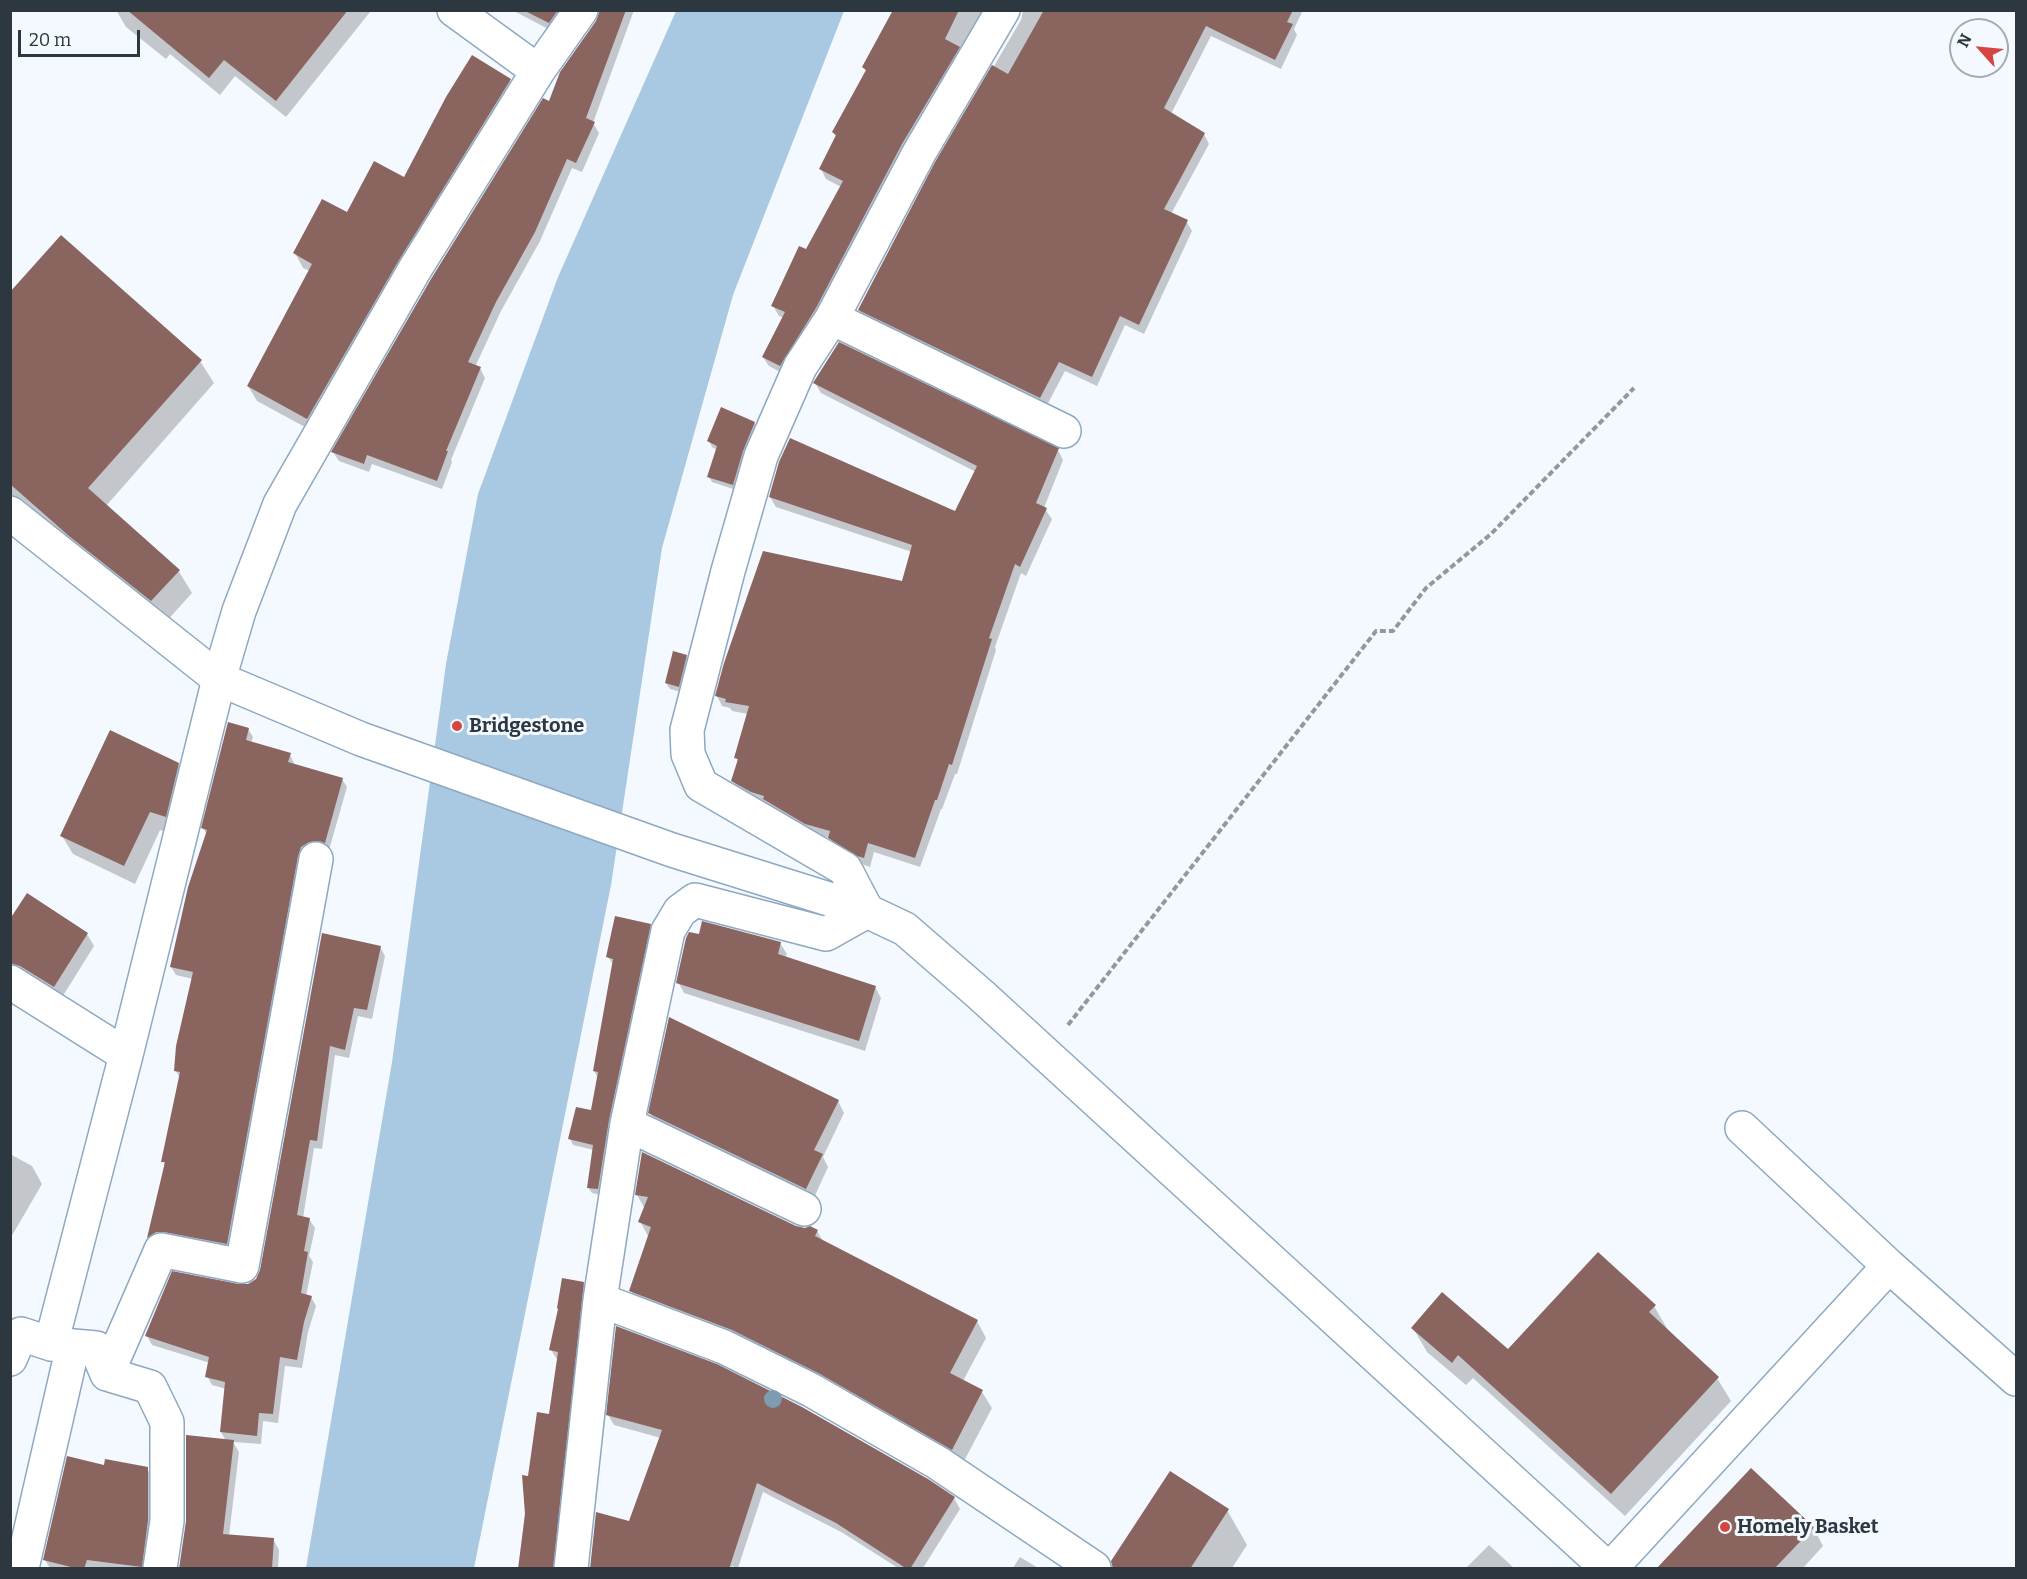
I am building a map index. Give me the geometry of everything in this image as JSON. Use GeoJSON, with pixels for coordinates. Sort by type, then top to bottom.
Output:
{"type":"FeatureCollection","features":[{"type":"Feature","properties":{"kind":"street"},"geometry":{"type":"LineString","coordinates":[[454,10],[538,71]]}},
{"type":"Feature","properties":{"kind":"street"},"geometry":{"type":"LineString","coordinates":[[22,1569],[33,1342],[126,1055],[219,679],[239,611],[280,504],[415,269],[538,71],[581,10]]}},
{"type":"Feature","properties":{"kind":"street"},"geometry":{"type":"LineString","coordinates":[[867,911],[845,869],[701,785],[688,754],[687,730],[761,456],[800,367],[832,318],[919,153],[1003,10]]}},
{"type":"Feature","properties":{"kind":"street"},"geometry":{"type":"LineString","coordinates":[[832,318],[1064,431]]}},
{"type":"Feature","properties":{"kind":"street"},"geometry":{"type":"LineString","coordinates":[[10,513],[219,679],[361,739],[672,850],[867,911],[905,929],[1609,1569],[1889,1266]]}},
{"type":"Feature","properties":{"kind":"street"},"geometry":{"type":"LineString","coordinates":[[108,1374],[161,1250],[242,1266],[316,860]]}},
{"type":"Feature","properties":{"kind":"street"},"geometry":{"type":"LineString","coordinates":[[571,1569],[600,1300],[627,1124],[668,931],[680,911],[695,900],[825,934],[867,911]]}},
{"type":"Feature","properties":{"kind":"street"},"geometry":{"type":"LineString","coordinates":[[10,982],[126,1055]]}},
{"type":"Feature","properties":{"kind":"street"},"geometry":{"type":"LineString","coordinates":[[627,1124],[804,1209]]}},
{"type":"Feature","properties":{"kind":"street"},"geometry":{"type":"LineString","coordinates":[[1742,1128],[1889,1266],[2016,1379]]}},
{"type":"Feature","properties":{"kind":"street"},"geometry":{"type":"LineString","coordinates":[[600,1300],[724,1347],[811,1390],[938,1462],[1095,1569]]}},
{"type":"Feature","properties":{"kind":"street"},"geometry":{"type":"LineString","coordinates":[[33,1342],[96,1348],[108,1374],[150,1387],[167,1422],[167,1521],[160,1569]]}},
{"type":"Feature","properties":{"kind":"path"},"geometry":{"type":"LineString","coordinates":[[1045,1054],[1376,631],[1393,632],[1426,588],[1491,534],[1634,388]]}},
{"type":"Feature","properties":{"kind":"water"},"geometry":{"type":"Polygon","coordinates":[[[676,11],[844,11],[733,295],[662,548],[611,885],[474,1568],[306,1568],[392,1062],[446,664],[478,494],[558,277],[676,11]]]}},
{"type":"Feature","properties":{"kind":"building"},"geometry":{"type":"Polygon","coordinates":[[[127,10],[348,10],[276,101],[224,60],[209,78],[127,10]]]}},
{"type":"Feature","properties":{"kind":"building"},"geometry":{"type":"Polygon","coordinates":[[[523,10],[558,10],[549,23],[523,10]]]}},
{"type":"Feature","properties":{"kind":"building"},"geometry":{"type":"Polygon","coordinates":[[[600,10],[626,10],[586,118],[595,122],[576,163],[567,159],[535,232],[496,302],[468,362],[481,367],[446,451],[448,451],[437,481],[367,455],[364,464],[331,452],[431,279],[543,98],[549,101],[560,72],[596,21],[600,10]]]}},
{"type":"Feature","properties":{"kind":"building"},"geometry":{"type":"Polygon","coordinates":[[[893,10],[959,10],[945,39],[960,47],[902,144],[816,308],[780,366],[762,357],[785,312],[771,306],[799,246],[806,249],[843,181],[819,169],[836,135],[832,132],[866,70],[862,67],[893,10]]]}},
{"type":"Feature","properties":{"kind":"building"},"geometry":{"type":"Polygon","coordinates":[[[1044,10],[1293,10],[1287,22],[1293,24],[1275,60],[1206,26],[1164,108],[1205,133],[1164,209],[1188,220],[1139,325],[1120,316],[1092,377],[1059,362],[1040,398],[858,310],[935,162],[992,65],[1008,74],[1044,10]]]}},
{"type":"Feature","properties":{"kind":"building"},"geometry":{"type":"Polygon","coordinates":[[[472,55],[511,79],[399,260],[307,419],[247,386],[312,264],[293,253],[322,199],[347,212],[374,161],[404,177],[446,97],[472,55]]]}},
{"type":"Feature","properties":{"kind":"building"},"geometry":{"type":"Polygon","coordinates":[[[61,235],[202,360],[88,488],[180,570],[151,601],[69,536],[10,484],[10,292],[61,235]]]}},
{"type":"Feature","properties":{"kind":"building"},"geometry":{"type":"Polygon","coordinates":[[[839,342],[1059,448],[1036,503],[1047,508],[1020,567],[1015,564],[989,638],[992,639],[952,765],[949,764],[915,858],[868,843],[864,858],[857,856],[828,838],[830,831],[805,824],[763,799],[764,796],[731,781],[738,759],[734,758],[749,706],[725,702],[726,699],[715,696],[724,663],[763,551],[902,581],[912,545],[769,497],[779,462],[790,438],[955,511],[977,466],[813,383],[839,342]]]}},
{"type":"Feature","properties":{"kind":"building"},"geometry":{"type":"Polygon","coordinates":[[[721,407],[755,422],[733,485],[707,477],[717,446],[707,441],[721,407]]]}},
{"type":"Feature","properties":{"kind":"building"},"geometry":{"type":"Polygon","coordinates":[[[673,651],[687,655],[679,687],[665,683],[673,651]]]}},
{"type":"Feature","properties":{"kind":"building"},"geometry":{"type":"Polygon","coordinates":[[[228,722],[249,728],[246,740],[291,753],[288,762],[343,778],[325,843],[309,842],[301,847],[298,856],[227,1244],[164,1232],[156,1232],[147,1238],[165,1162],[161,1162],[180,1072],[174,1071],[176,1046],[193,972],[170,967],[188,887],[207,830],[201,828],[228,722]]]}},
{"type":"Feature","properties":{"kind":"building"},"geometry":{"type":"Polygon","coordinates":[[[110,730],[179,763],[166,817],[150,812],[124,866],[60,836],[110,730]]]}},
{"type":"Feature","properties":{"kind":"building"},"geometry":{"type":"Polygon","coordinates":[[[27,893],[88,933],[54,987],[20,966],[10,963],[10,919],[27,893]]]}},
{"type":"Feature","properties":{"kind":"building"},"geometry":{"type":"Polygon","coordinates":[[[615,916],[651,924],[609,1120],[598,1189],[587,1188],[593,1145],[568,1139],[576,1107],[591,1110],[598,1072],[593,1071],[613,959],[606,957],[615,916]]]}},
{"type":"Feature","properties":{"kind":"building"},"geometry":{"type":"Polygon","coordinates":[[[702,921],[781,942],[778,954],[876,986],[859,1041],[676,983],[686,938],[689,932],[699,934],[702,921]]]}},
{"type":"Feature","properties":{"kind":"building"},"geometry":{"type":"Polygon","coordinates":[[[322,933],[381,946],[367,1010],[354,1008],[345,1050],[330,1046],[317,1141],[310,1140],[297,1215],[310,1218],[304,1251],[308,1252],[301,1293],[312,1296],[304,1322],[297,1360],[280,1357],[273,1414],[259,1413],[257,1436],[220,1432],[225,1382],[205,1377],[209,1357],[145,1336],[172,1271],[248,1284],[256,1279],[260,1270],[322,933]]]}},
{"type":"Feature","properties":{"kind":"building"},"geometry":{"type":"Polygon","coordinates":[[[669,1017],[839,1100],[814,1150],[823,1154],[806,1189],[648,1113],[669,1017]]]}},
{"type":"Feature","properties":{"kind":"building"},"geometry":{"type":"Polygon","coordinates":[[[642,1152],[796,1226],[805,1228],[810,1226],[818,1230],[815,1236],[978,1320],[950,1373],[983,1390],[952,1450],[820,1374],[732,1330],[629,1291],[651,1227],[638,1222],[648,1197],[635,1195],[642,1152]]]}},
{"type":"Feature","properties":{"kind":"building"},"geometry":{"type":"Polygon","coordinates":[[[1598,1252],[1656,1305],[1649,1312],[1719,1377],[1611,1494],[1458,1355],[1452,1363],[1411,1328],[1442,1292],[1508,1349],[1598,1252]]]}},
{"type":"Feature","properties":{"kind":"building"},"geometry":{"type":"Polygon","coordinates":[[[562,1278],[584,1282],[553,1569],[518,1569],[525,1514],[522,1475],[528,1476],[537,1412],[549,1414],[558,1352],[549,1350],[562,1278]]]}},
{"type":"Feature","properties":{"kind":"building"},"geometry":{"type":"Polygon","coordinates":[[[616,1326],[717,1364],[802,1407],[928,1479],[955,1497],[910,1569],[836,1523],[757,1483],[729,1569],[590,1569],[596,1512],[629,1521],[662,1430],[606,1415],[616,1326]]]}},
{"type":"Feature","properties":{"kind":"building"},"geometry":{"type":"Polygon","coordinates":[[[186,1435],[234,1440],[223,1534],[274,1538],[272,1569],[179,1569],[186,1521],[186,1435]]]}},
{"type":"Feature","properties":{"kind":"building"},"geometry":{"type":"Polygon","coordinates":[[[67,1456],[104,1465],[105,1459],[148,1467],[148,1520],[142,1567],[87,1560],[84,1569],[79,1569],[43,1560],[67,1456]]]}},
{"type":"Feature","properties":{"kind":"building"},"geometry":{"type":"Polygon","coordinates":[[[1751,1468],[1814,1527],[1774,1569],[1656,1569],[1751,1468]]]}},
{"type":"Feature","properties":{"kind":"building"},"geometry":{"type":"Polygon","coordinates":[[[1170,1471],[1229,1509],[1190,1569],[1113,1569],[1111,1561],[1170,1471]]]}},
{"type":"Feature","properties":{"kind":"place","name":"Bridgestone"},"geometry":{"type":"Point","coordinates":[457,726]}},
{"type":"Feature","properties":{"kind":"place","name":"Homely Basket"},"geometry":{"type":"Point","coordinates":[1725,1527]}}]}
